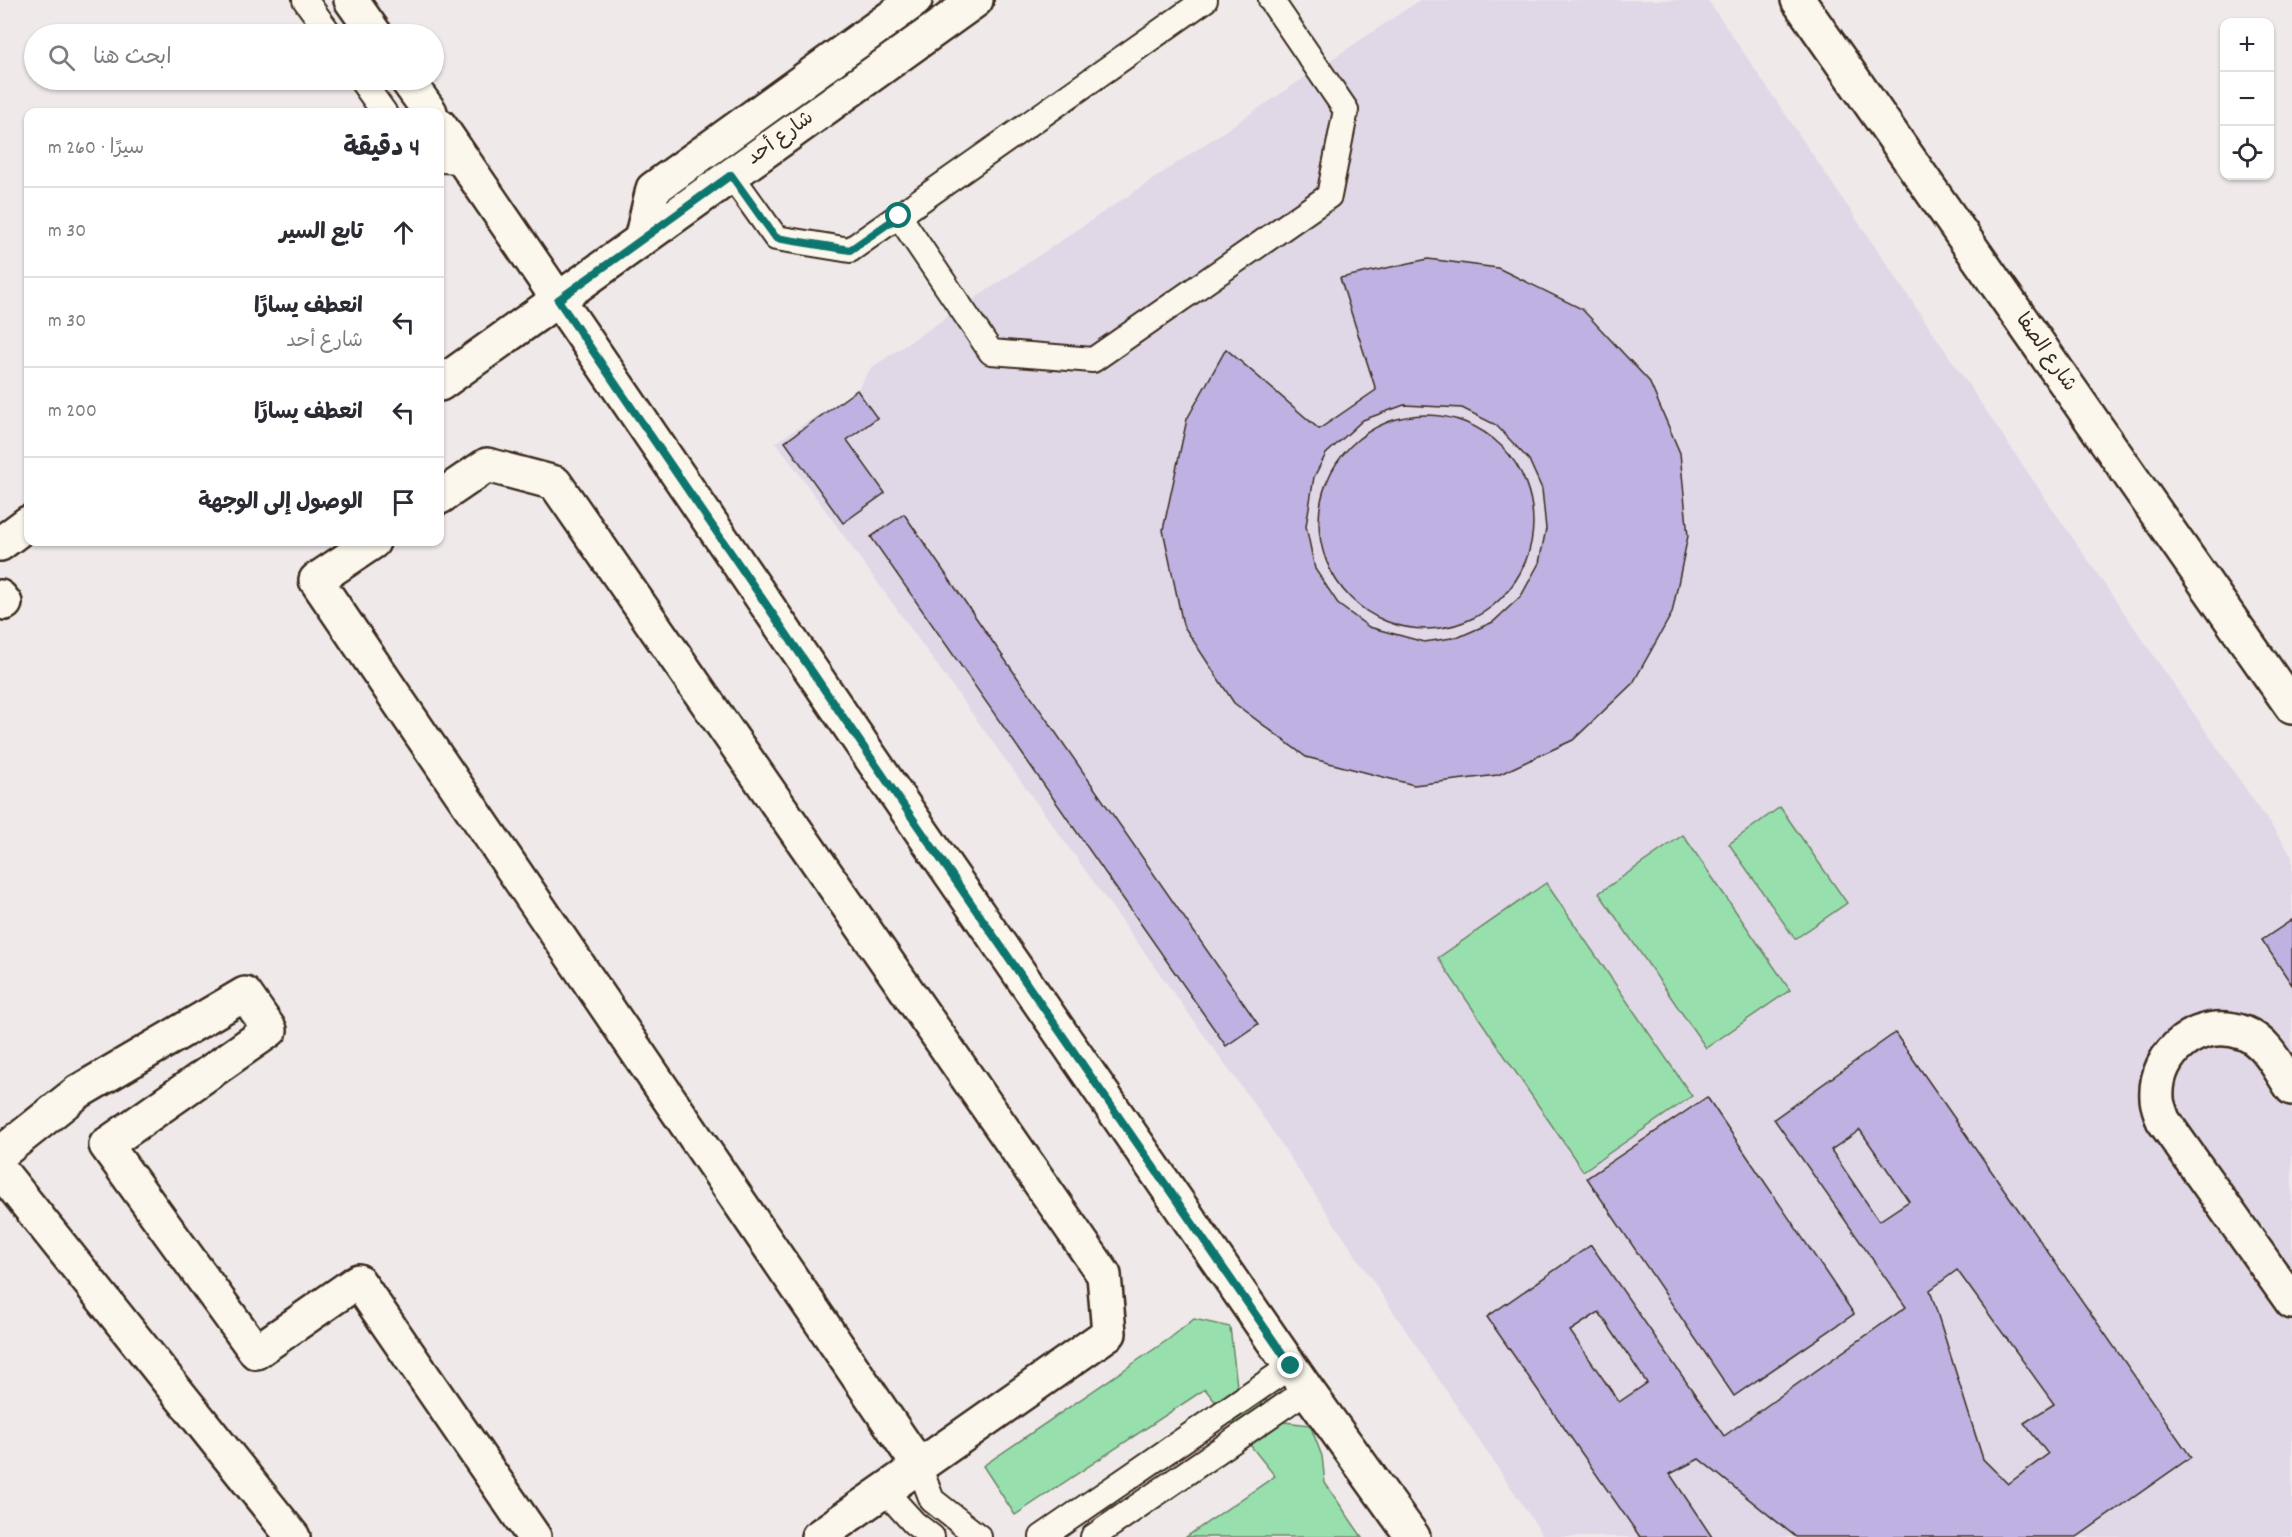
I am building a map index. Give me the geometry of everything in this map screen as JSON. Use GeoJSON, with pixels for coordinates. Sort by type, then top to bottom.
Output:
{"type":"FeatureCollection","features":[{"type":"Feature","properties":{"kind":"street"},"geometry":{"type":"LineString","coordinates":[[351,0],[368,24]]}},
{"type":"Feature","properties":{"kind":"street"},"geometry":{"type":"LineString","coordinates":[[641,240],[653,189],[915,0]]}},
{"type":"Feature","properties":{"kind":"street","name":"شارع أحد"},"geometry":{"type":"LineString","coordinates":[[444,381],[976,0]]}},
{"type":"Feature","properties":{"kind":"street","name":"شارع الصفا"},"geometry":{"type":"LineString","coordinates":[[1798,0],[2292,707]]}},
{"type":"Feature","properties":{"kind":"street"},"geometry":{"type":"LineString","coordinates":[[414,90],[427,108]]}},
{"type":"Feature","properties":{"kind":"street"},"geometry":{"type":"LineString","coordinates":[[444,138],[452,161],[558,300],[1299,1378],[1413,1537]]}},
{"type":"Feature","properties":{"kind":"street"},"geometry":{"type":"LineString","coordinates":[[444,494],[487,465],[555,483],[1104,1275],[1109,1333],[818,1537]]}},
{"type":"Feature","properties":{"kind":"street"},"geometry":{"type":"LineString","coordinates":[[0,544],[24,526]]}},
{"type":"Feature","properties":{"kind":"street"},"geometry":{"type":"LineString","coordinates":[[367,546],[316,580],[919,1466]]}},
{"type":"Feature","properties":{"kind":"street"},"geometry":{"type":"LineString","coordinates":[[0,1154],[78,1092],[245,994],[270,1030],[106,1145],[256,1352],[358,1281],[534,1537]]}},
{"type":"Feature","properties":{"kind":"street"},"geometry":{"type":"LineString","coordinates":[[2292,1088],[2263,1045],[2245,1033],[2223,1029],[2201,1031],[2182,1041],[2166,1057],[2158,1078],[2156,1100],[2163,1120],[2292,1302]]}},
{"type":"Feature","properties":{"kind":"street"},"geometry":{"type":"LineString","coordinates":[[0,1170],[293,1537]]}},
{"type":"Feature","properties":{"kind":"lane"},"geometry":{"type":"LineString","coordinates":[[305,0],[323,24]]}},
{"type":"Feature","properties":{"kind":"lane"},"geometry":{"type":"LineString","coordinates":[[731,175],[776,238],[850,250],[1205,0]]}},
{"type":"Feature","properties":{"kind":"lane"},"geometry":{"type":"LineString","coordinates":[[899,216],[991,352],[1093,360],[1329,196],[1346,110],[1271,0]]}},
{"type":"Feature","properties":{"kind":"lane"},"geometry":{"type":"LineString","coordinates":[[368,90],[381,108]]}},
{"type":"Feature","properties":{"kind":"lane"},"geometry":{"type":"LineString","coordinates":[[1042,1537],[1299,1378]]}},
{"type":"Feature","properties":{"kind":"lane"},"geometry":{"type":"LineString","coordinates":[[1093,1537],[1299,1378]]}},
{"type":"Feature","properties":{"kind":"lane"},"geometry":{"type":"LineString","coordinates":[[919,1466],[932,1500],[979,1537]]}},
{"type":"Feature","properties":{"kind":"lane"},"geometry":{"type":"LineString","coordinates":[[885,1490],[914,1523],[932,1537]]}},
{"type":"Feature","properties":{"kind":"shaded area"},"geometry":{"type":"Polygon","coordinates":[[[1420,0],[1708,0],[2041,492],[2292,856],[2292,1537],[1544,1537],[1261,1114],[776,442],[857,390],[871,368],[1420,0]]]}},
{"type":"Feature","properties":{"kind":"green space"},"geometry":{"type":"Polygon","coordinates":[[[1780,807],[1847,903],[1795,939],[1729,844],[1780,807]]]}},
{"type":"Feature","properties":{"kind":"green space"},"geometry":{"type":"Polygon","coordinates":[[[1683,835],[1790,990],[1706,1048],[1599,893],[1683,835]]]}},
{"type":"Feature","properties":{"kind":"green space"},"geometry":{"type":"Polygon","coordinates":[[[1546,883],[1692,1096],[1583,1171],[1438,958],[1546,883]]]}},
{"type":"Feature","properties":{"kind":"green space"},"geometry":{"type":"Polygon","coordinates":[[[1194,1319],[1230,1327],[1237,1386],[1266,1400],[1284,1422],[1310,1425],[1322,1456],[1325,1483],[1362,1537],[1186,1537],[1275,1476],[1205,1389],[1015,1515],[983,1466],[1169,1339],[1194,1319]]]}},
{"type":"Feature","properties":{"kind":"building"},"geometry":{"type":"Polygon","coordinates":[[[1428,259],[1498,268],[1582,309],[1649,381],[1680,453],[1688,536],[1672,613],[1633,683],[1573,740],[1498,775],[1414,785],[1306,757],[1234,703],[1183,625],[1163,530],[1187,419],[1226,349],[1319,429],[1376,390],[1340,278],[1428,259]],[[1404,405],[1363,420],[1326,454],[1314,477],[1306,526],[1315,569],[1339,605],[1369,627],[1424,642],[1459,637],[1493,622],[1521,596],[1539,563],[1546,529],[1542,489],[1529,460],[1496,425],[1462,408],[1404,405]]]}},
{"type":"Feature","properties":{"kind":"building"},"geometry":{"type":"Polygon","coordinates":[[[857,390],[877,418],[847,440],[885,493],[843,523],[785,442],[857,390]]]}},
{"type":"Feature","properties":{"kind":"building"},"geometry":{"type":"Polygon","coordinates":[[[1415,415],[1437,415],[1457,419],[1477,427],[1502,446],[1521,471],[1529,491],[1533,522],[1529,553],[1521,573],[1502,598],[1477,617],[1457,625],[1437,629],[1415,629],[1395,625],[1375,617],[1343,590],[1331,573],[1323,553],[1319,533],[1319,511],[1323,491],[1331,471],[1358,439],[1375,427],[1395,419],[1415,415]]]}},
{"type":"Feature","properties":{"kind":"building"},"geometry":{"type":"Polygon","coordinates":[[[904,514],[1258,1024],[1226,1046],[871,537],[904,514]]]}},
{"type":"Feature","properties":{"kind":"building"},"geometry":{"type":"Polygon","coordinates":[[[2292,920],[2292,985],[2262,940],[2292,920]]]}},
{"type":"Feature","properties":{"kind":"building"},"geometry":{"type":"Polygon","coordinates":[[[1895,1033],[2191,1457],[2077,1537],[1796,1537],[1699,1459],[1670,1474],[1712,1537],[1640,1537],[1487,1317],[1591,1245],[1724,1436],[1906,1307],[1774,1119],[1895,1033]],[[1860,1130],[1831,1150],[1879,1221],[1909,1201],[1860,1130]],[[1957,1270],[1930,1290],[1983,1459],[2008,1484],[2048,1454],[2024,1423],[2054,1404],[1957,1270]],[[1599,1312],[1570,1331],[1619,1402],[1647,1383],[1599,1312]]]}},
{"type":"Feature","properties":{"kind":"building"},"geometry":{"type":"Polygon","coordinates":[[[1707,1097],[1854,1314],[1734,1396],[1587,1178],[1707,1097]]]}},
{"type":"Feature","properties":{"kind":"route"},"geometry":{"type":"LineString","coordinates":[[899,216],[850,250],[776,238],[731,175],[558,300],[1291,1366]]}}]}
